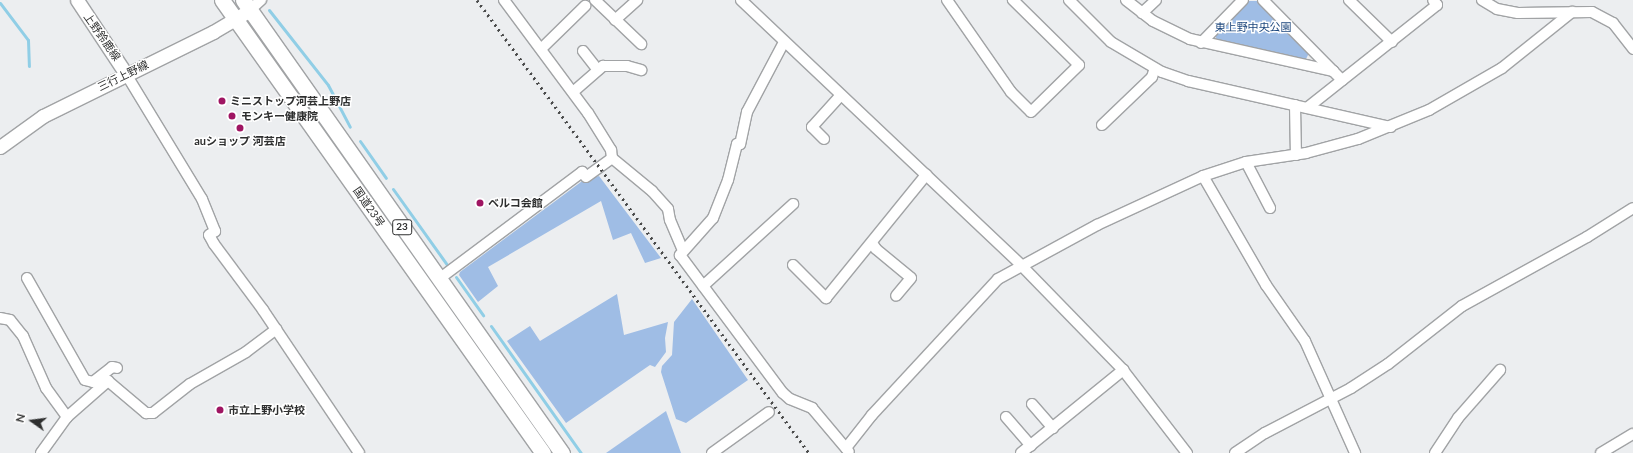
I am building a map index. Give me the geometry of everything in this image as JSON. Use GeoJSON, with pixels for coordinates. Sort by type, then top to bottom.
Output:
{"type":"FeatureCollection","features":[{"type":"Feature","properties":{"kind":"highway","name":"国道23号"},"geometry":{"type":"LineString","coordinates":[[222,0],[543,453]]}},
{"type":"Feature","properties":{"kind":"highway","name":"国道23号"},"geometry":{"type":"LineString","coordinates":[[251,3],[439,279],[562,453]]}},
{"type":"Feature","properties":{"kind":"main road","name":"上野鈴鹿線"},"geometry":{"type":"LineString","coordinates":[[77,0],[126,74]]}},
{"type":"Feature","properties":{"kind":"main road","name":"三行上野線"},"geometry":{"type":"LineString","coordinates":[[0,148],[43,116],[236,19],[251,3]]}},
{"type":"Feature","properties":{"kind":"street"},"geometry":{"type":"LineString","coordinates":[[504,0],[573,92],[611,150],[612,158],[652,191],[668,209],[683,250]]}},
{"type":"Feature","properties":{"kind":"street"},"geometry":{"type":"LineString","coordinates":[[594,0],[641,44]]}},
{"type":"Feature","properties":{"kind":"street"},"geometry":{"type":"LineString","coordinates":[[615,20],[637,0]]}},
{"type":"Feature","properties":{"kind":"street"},"geometry":{"type":"LineString","coordinates":[[742,0],[784,42],[1022,266],[1123,370],[1187,453]]}},
{"type":"Feature","properties":{"kind":"street"},"geometry":{"type":"LineString","coordinates":[[947,0],[1011,92],[1031,112],[1079,65],[1013,0]]}},
{"type":"Feature","properties":{"kind":"street"},"geometry":{"type":"LineString","coordinates":[[1069,0],[1111,42],[1155,68],[1188,81],[1391,127]]}},
{"type":"Feature","properties":{"kind":"street"},"geometry":{"type":"LineString","coordinates":[[1126,0],[1142,14],[1174,33],[1202,43],[1333,71]]}},
{"type":"Feature","properties":{"kind":"street"},"geometry":{"type":"LineString","coordinates":[[1142,14],[1156,0]]}},
{"type":"Feature","properties":{"kind":"street"},"geometry":{"type":"LineString","coordinates":[[1202,43],[1243,0]]}},
{"type":"Feature","properties":{"kind":"street"},"geometry":{"type":"LineString","coordinates":[[1263,0],[1342,80]]}},
{"type":"Feature","properties":{"kind":"street"},"geometry":{"type":"LineString","coordinates":[[1349,0],[1392,42]]}},
{"type":"Feature","properties":{"kind":"street"},"geometry":{"type":"LineString","coordinates":[[1307,108],[1437,5],[1433,0]]}},
{"type":"Feature","properties":{"kind":"street"},"geometry":{"type":"LineString","coordinates":[[1482,0],[1497,9],[1518,13],[1592,12],[1606,18],[1633,49]]}},
{"type":"Feature","properties":{"kind":"street"},"geometry":{"type":"LineString","coordinates":[[541,49],[585,6]]}},
{"type":"Feature","properties":{"kind":"street"},"geometry":{"type":"LineString","coordinates":[[784,42],[747,112],[740,144],[737,144],[728,180],[713,218],[680,255],[784,393],[790,399],[812,408],[848,451],[872,414],[998,279],[1097,225],[1203,176],[1246,162],[1296,155],[1358,140],[1429,110],[1502,68],[1572,12]]}},
{"type":"Feature","properties":{"kind":"street"},"geometry":{"type":"LineString","coordinates":[[583,51],[598,70]]}},
{"type":"Feature","properties":{"kind":"street"},"geometry":{"type":"LineString","coordinates":[[573,92],[603,66],[620,66],[641,70]]}},
{"type":"Feature","properties":{"kind":"street"},"geometry":{"type":"LineString","coordinates":[[1102,125],[1152,77],[1155,68]]}},
{"type":"Feature","properties":{"kind":"street"},"geometry":{"type":"LineString","coordinates":[[126,74],[202,199],[216,231],[209,235],[214,244],[276,329],[359,453]]}},
{"type":"Feature","properties":{"kind":"street"},"geometry":{"type":"LineString","coordinates":[[824,139],[812,127],[841,95]]}},
{"type":"Feature","properties":{"kind":"street"},"geometry":{"type":"LineString","coordinates":[[1295,105],[1296,155]]}},
{"type":"Feature","properties":{"kind":"street"},"geometry":{"type":"LineString","coordinates":[[439,279],[582,172],[586,177],[612,158]]}},
{"type":"Feature","properties":{"kind":"street"},"geometry":{"type":"LineString","coordinates":[[1246,162],[1270,208]]}},
{"type":"Feature","properties":{"kind":"street"},"geometry":{"type":"LineString","coordinates":[[793,265],[826,298],[926,175]]}},
{"type":"Feature","properties":{"kind":"street"},"geometry":{"type":"LineString","coordinates":[[1203,176],[1266,284],[1305,341],[1355,453]]}},
{"type":"Feature","properties":{"kind":"street"},"geometry":{"type":"LineString","coordinates":[[703,286],[792,204]]}},
{"type":"Feature","properties":{"kind":"street"},"geometry":{"type":"LineString","coordinates":[[1236,453],[1265,433],[1331,399],[1388,364],[1462,306],[1587,237],[1633,208]]}},
{"type":"Feature","properties":{"kind":"street"},"geometry":{"type":"LineString","coordinates":[[872,243],[876,249],[911,278],[896,296]]}},
{"type":"Feature","properties":{"kind":"street"},"geometry":{"type":"LineString","coordinates":[[27,278],[85,380],[92,382],[112,367],[117,368]]}},
{"type":"Feature","properties":{"kind":"street"},"geometry":{"type":"LineString","coordinates":[[0,318],[10,320],[24,336],[46,388],[67,417]]}},
{"type":"Feature","properties":{"kind":"street"},"geometry":{"type":"LineString","coordinates":[[40,453],[67,417],[108,381],[146,413],[154,413],[190,384],[246,352],[276,329]]}},
{"type":"Feature","properties":{"kind":"street"},"geometry":{"type":"LineString","coordinates":[[1021,453],[1123,370]]}},
{"type":"Feature","properties":{"kind":"street"},"geometry":{"type":"LineString","coordinates":[[1435,453],[1458,418],[1500,370]]}},
{"type":"Feature","properties":{"kind":"street"},"geometry":{"type":"LineString","coordinates":[[1032,404],[1053,428]]}},
{"type":"Feature","properties":{"kind":"street"},"geometry":{"type":"LineString","coordinates":[[712,453],[769,412]]}},
{"type":"Feature","properties":{"kind":"street"},"geometry":{"type":"LineString","coordinates":[[1006,417],[1031,446]]}},
{"type":"Feature","properties":{"kind":"street"},"geometry":{"type":"LineString","coordinates":[[1601,453],[1633,434]]}},
{"type":"Feature","properties":{"kind":"green space","name":"東上野中央公園"},"geometry":{"type":"Polygon","coordinates":[[[1249,1],[1257,1],[1309,53],[1305,61],[1217,41],[1215,34],[1249,1]]]}},
{"type":"Feature","properties":{"kind":"green space"},"geometry":{"type":"Polygon","coordinates":[[[599,176],[661,258],[645,263],[631,233],[613,240],[601,201],[488,267],[498,286],[478,302],[459,275],[460,272],[585,179],[599,176]]]}},
{"type":"Feature","properties":{"kind":"green space"},"geometry":{"type":"Polygon","coordinates":[[[617,294],[624,335],[668,322],[665,338],[666,352],[655,367],[650,365],[566,423],[507,341],[530,326],[540,341],[617,294]]]}},
{"type":"Feature","properties":{"kind":"green space"},"geometry":{"type":"Polygon","coordinates":[[[692,299],[748,380],[686,423],[676,419],[661,372],[662,366],[672,355],[674,322],[692,299]]]}},
{"type":"Feature","properties":{"kind":"green space"},"geometry":{"type":"Polygon","coordinates":[[[666,411],[681,453],[606,453],[666,411]]]}},
{"type":"Feature","properties":{"kind":"waterway"},"geometry":{"type":"LineString","coordinates":[[0,3],[28,40],[29,66]]}},
{"type":"Feature","properties":{"kind":"waterway"},"geometry":{"type":"LineString","coordinates":[[269,10],[328,85],[350,127]]}},
{"type":"Feature","properties":{"kind":"waterway"},"geometry":{"type":"LineString","coordinates":[[360,141],[386,178]]}},
{"type":"Feature","properties":{"kind":"waterway"},"geometry":{"type":"LineString","coordinates":[[393,189],[448,266]]}},
{"type":"Feature","properties":{"kind":"waterway"},"geometry":{"type":"LineString","coordinates":[[456,277],[483,315]]}},
{"type":"Feature","properties":{"kind":"waterway"},"geometry":{"type":"LineString","coordinates":[[491,326],[581,453]]}},
{"type":"Feature","properties":{"kind":"railway"},"geometry":{"type":"LineString","coordinates":[[477,0],[809,453]]}},
{"type":"Feature","properties":{"kind":"place","name":"ミニストップ河芸上野店"},"geometry":{"type":"Point","coordinates":[222,101]}},
{"type":"Feature","properties":{"kind":"place","name":"モンキー健康院"},"geometry":{"type":"Point","coordinates":[232,116]}},
{"type":"Feature","properties":{"kind":"place","name":"auショップ 河芸店"},"geometry":{"type":"Point","coordinates":[240,128]}},
{"type":"Feature","properties":{"kind":"place","name":"ベルコ会館"},"geometry":{"type":"Point","coordinates":[480,203]}},
{"type":"Feature","properties":{"kind":"place","name":"市立上野小学校"},"geometry":{"type":"Point","coordinates":[220,410]}}]}
